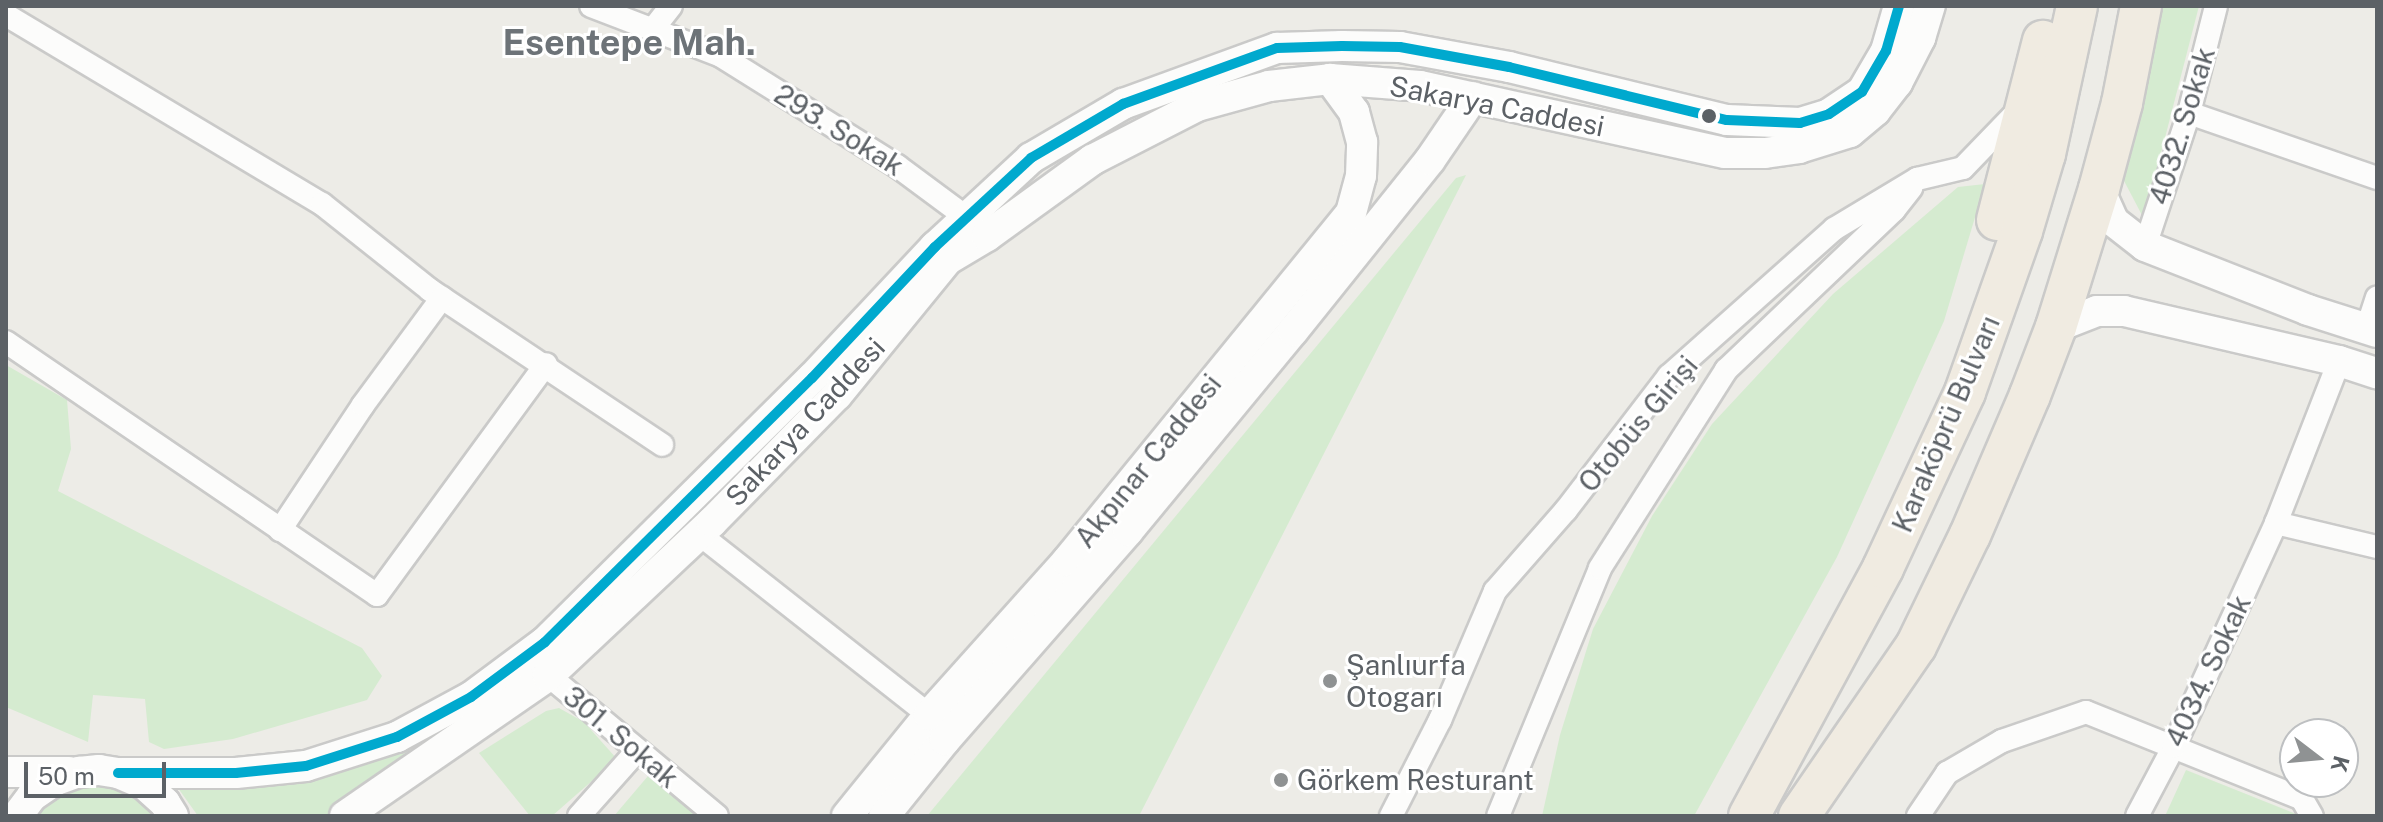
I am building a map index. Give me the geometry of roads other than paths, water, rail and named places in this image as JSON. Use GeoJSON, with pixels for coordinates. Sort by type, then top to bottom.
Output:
{"type":"FeatureCollection","features":[{"type":"Feature","properties":{"kind":"highway"},"geometry":{"type":"LineString","coordinates":[[1742,816],[1778,724],[1938,384],[1993,233],[2029,100],[2049,6]]}},
{"type":"Feature","properties":{"kind":"highway","name":"Karaköprü Bulvarı"},"geometry":{"type":"LineString","coordinates":[[1749,816],[1883,568],[1965,392],[2022,231],[2045,154],[2077,6]]}},
{"type":"Feature","properties":{"kind":"highway","name":"Karaköprü Bulvarı"},"geometry":{"type":"LineString","coordinates":[[1790,816],[1915,589],[1996,415],[2032,322],[2080,167],[2115,6]]}},
{"type":"Feature","properties":{"kind":"highway"},"geometry":{"type":"LineString","coordinates":[[1799,816],[1916,646],[1970,535],[2056,327],[2122,103],[2141,6]]}},
{"type":"Feature","properties":{"kind":"main road","name":"Sakarya Caddesi"},"geometry":{"type":"LineString","coordinates":[[345,816],[699,534],[845,386],[1031,158],[1123,104],[1277,48],[1400,47],[1509,67],[1727,120],[1800,123],[1829,114],[1862,92],[1886,51],[1899,6]]}},
{"type":"Feature","properties":{"kind":"main road","name":"Sakarya Caddesi"},"geometry":{"type":"LineString","coordinates":[[6,772],[236,773],[306,766],[397,737],[537,666],[545,642],[812,378],[978,226],[1092,160],[1197,106],[1269,86],[1330,79],[1420,86],[1725,153],[1765,153],[1799,148],[1850,132],[1875,111],[1897,83],[1920,38],[1930,6]]}},
{"type":"Feature","properties":{"kind":"main road","name":"Akpınar Caddesi"},"geometry":{"type":"LineString","coordinates":[[847,816],[929,715],[1067,561],[1351,213],[1361,176],[1362,142],[1354,112],[1330,79]]}},
{"type":"Feature","properties":{"kind":"main road","name":"Akpınar Caddesi"},"geometry":{"type":"LineString","coordinates":[[884,816],[945,740],[1128,531],[1293,331],[1430,160],[1473,97]]}},
{"type":"Feature","properties":{"kind":"main road"},"geometry":{"type":"LineString","coordinates":[[2099,189],[2113,221],[2145,246],[2308,310],[2372,330]]}},
{"type":"Feature","properties":{"kind":"main road"},"geometry":{"type":"LineString","coordinates":[[2056,327],[2097,311],[2124,311],[2339,361],[2377,373]]}},
{"type":"Feature","properties":{"kind":"main road"},"geometry":{"type":"LineString","coordinates":[[17,816],[32,796],[54,781],[79,772]]}},
{"type":"Feature","properties":{"kind":"main road"},"geometry":{"type":"LineString","coordinates":[[118,773],[144,784],[173,816]]}},
{"type":"Feature","properties":{"kind":"street","name":"293. Sokak"},"geometry":{"type":"LineString","coordinates":[[591,6],[721,56],[897,166],[978,226]]}},
{"type":"Feature","properties":{"kind":"street"},"geometry":{"type":"LineString","coordinates":[[653,29],[671,6]]}},
{"type":"Feature","properties":{"kind":"street","name":"4032. Sokak"},"geometry":{"type":"LineString","coordinates":[[2145,246],[2189,113],[2216,6]]}},
{"type":"Feature","properties":{"kind":"street"},"geometry":{"type":"LineString","coordinates":[[6,15],[322,204],[442,298],[546,364],[662,445]]}},
{"type":"Feature","properties":{"kind":"street","name":"Otobüs Girişi"},"geometry":{"type":"LineString","coordinates":[[1391,816],[1440,720],[1495,591],[1566,510],[1669,376],[1834,229],[1917,179],[1963,168],[2029,100]]}},
{"type":"Feature","properties":{"kind":"street"},"geometry":{"type":"LineString","coordinates":[[2189,113],[2377,178]]}},
{"type":"Feature","properties":{"kind":"street"},"geometry":{"type":"LineString","coordinates":[[1498,816],[1600,568],[1726,370],[1894,210],[1917,179]]}},
{"type":"Feature","properties":{"kind":"street"},"geometry":{"type":"LineString","coordinates":[[280,530],[363,405],[442,298]]}},
{"type":"Feature","properties":{"kind":"street"},"geometry":{"type":"LineString","coordinates":[[2372,330],[2377,298]]}},
{"type":"Feature","properties":{"kind":"street"},"geometry":{"type":"LineString","coordinates":[[6,342],[377,595],[546,364]]}},
{"type":"Feature","properties":{"kind":"street","name":"4034. Sokak"},"geometry":{"type":"LineString","coordinates":[[2137,816],[2174,746],[2276,523],[2339,361]]}},
{"type":"Feature","properties":{"kind":"street"},"geometry":{"type":"LineString","coordinates":[[2276,523],[2377,547]]}},
{"type":"Feature","properties":{"kind":"street"},"geometry":{"type":"LineString","coordinates":[[699,534],[929,715]]}},
{"type":"Feature","properties":{"kind":"street","name":"301. Sokak"},"geometry":{"type":"LineString","coordinates":[[537,666],[717,816]]}},
{"type":"Feature","properties":{"kind":"street"},"geometry":{"type":"LineString","coordinates":[[1918,816],[1947,773],[2002,741],[2086,712],[2302,799],[2312,816]]}},
{"type":"Feature","properties":{"kind":"street"},"geometry":{"type":"LineString","coordinates":[[579,816],[637,751]]}},
{"type":"Feature","properties":{"kind":"place","name":"Şanlıurfa Otogarı"},"geometry":{"type":"Point","coordinates":[1330,681]}},
{"type":"Feature","properties":{"kind":"place","name":"Görkem Resturant"},"geometry":{"type":"Point","coordinates":[1281,780]}},
{"type":"Feature","properties":{"kind":"district","name":"Esentepe Mah."},"geometry":{"type":"Point","coordinates":[629,43]}}]}
